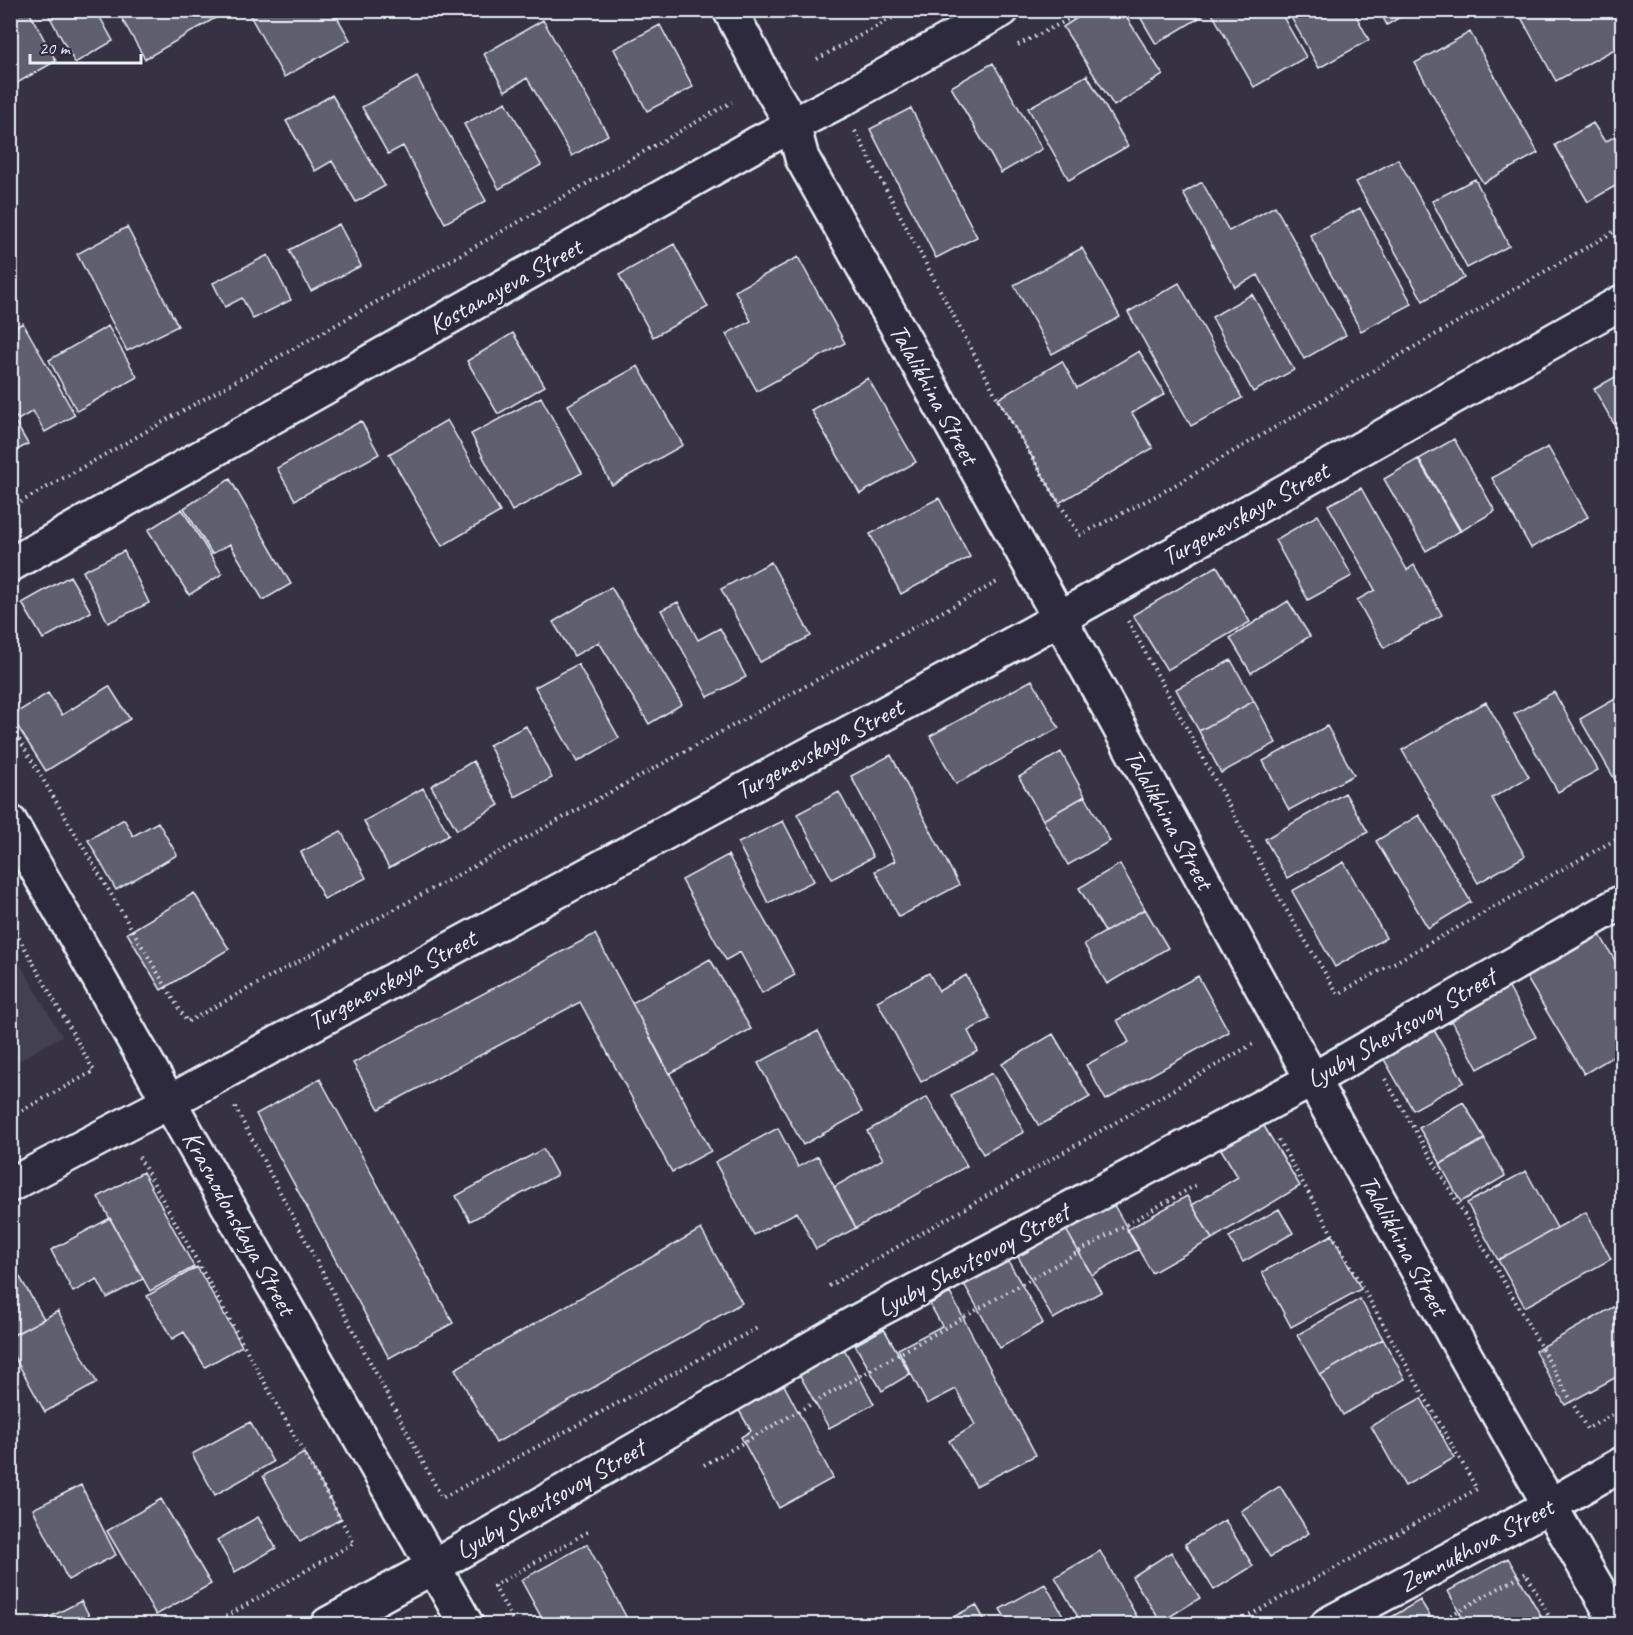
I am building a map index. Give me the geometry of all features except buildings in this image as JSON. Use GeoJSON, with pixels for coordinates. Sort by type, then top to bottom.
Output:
{"type":"FeatureCollection","features":[{"type":"Feature","properties":{"kind":"street","name":"Talalikhina Street"},"geometry":{"type":"LineString","coordinates":[[729,10],[793,125],[802,158],[1059,618],[1549,1506],[1618,1624]]}},
{"type":"Feature","properties":{"kind":"street","name":"Kostanayeva Street"},"geometry":{"type":"LineString","coordinates":[[10,565],[1002,10]]}},
{"type":"Feature","properties":{"kind":"street","name":"Turgenevskaya Street"},"geometry":{"type":"LineString","coordinates":[[10,1185],[169,1102],[1059,618],[1623,302]]}},
{"type":"Feature","properties":{"kind":"street","name":"Krasnodonskaya Street"},"geometry":{"type":"LineString","coordinates":[[10,822],[169,1102],[193,1140],[466,1624]]}},
{"type":"Feature","properties":{"kind":"street","name":"Lyuby Shevtsovoy Street"},"geometry":{"type":"LineString","coordinates":[[328,1624],[433,1567],[858,1321],[1312,1080],[1623,902]]}},
{"type":"Feature","properties":{"kind":"street","name":"Zemnukhova Street"},"geometry":{"type":"LineString","coordinates":[[1328,1624],[1623,1464]]}},
{"type":"Feature","properties":{"kind":"path"},"geometry":{"type":"LineString","coordinates":[[817,59],[907,10]]}},
{"type":"Feature","properties":{"kind":"path"},"geometry":{"type":"LineString","coordinates":[[10,508],[732,102]]}},
{"type":"Feature","properties":{"kind":"path"},"geometry":{"type":"LineString","coordinates":[[853,128],[998,399],[1080,535],[1163,492],[1623,227]]}},
{"type":"Feature","properties":{"kind":"path"},"geometry":{"type":"LineString","coordinates":[[10,724],[187,1022],[1001,579]]}},
{"type":"Feature","properties":{"kind":"path"},"geometry":{"type":"LineString","coordinates":[[1123,612],[1281,901],[1338,994],[1623,836]]}},
{"type":"Feature","properties":{"kind":"path"},"geometry":{"type":"LineString","coordinates":[[10,922],[94,1071],[10,1117]]}},
{"type":"Feature","properties":{"kind":"path"},"geometry":{"type":"LineString","coordinates":[[829,1286],[1259,1040]]}},
{"type":"Feature","properties":{"kind":"path"},"geometry":{"type":"LineString","coordinates":[[1385,1079],[1587,1429],[1623,1409]]}},
{"type":"Feature","properties":{"kind":"path"},"geometry":{"type":"LineString","coordinates":[[235,1106],[442,1498],[759,1327]]}},
{"type":"Feature","properties":{"kind":"path"},"geometry":{"type":"LineString","coordinates":[[1268,1144],[1287,1134]]}},
{"type":"Feature","properties":{"kind":"path"},"geometry":{"type":"LineString","coordinates":[[1233,1624],[1477,1489],[1278,1139]]}},
{"type":"Feature","properties":{"kind":"path"},"geometry":{"type":"LineString","coordinates":[[136,1153],[354,1543],[213,1624]]}},
{"type":"Feature","properties":{"kind":"path"},"geometry":{"type":"LineString","coordinates":[[704,1465],[1206,1179]]}},
{"type":"Feature","properties":{"kind":"path"},"geometry":{"type":"LineString","coordinates":[[515,1624],[494,1586],[589,1532]]}},
{"type":"Feature","properties":{"kind":"path"},"geometry":{"type":"LineString","coordinates":[[1435,1624],[1526,1573],[1553,1624]]}},
{"type":"Feature","properties":{"kind":"shaded area"},"geometry":{"type":"Polygon","coordinates":[[[10,946],[62,1036],[11,1065],[10,1065],[10,946]]]}}]}
